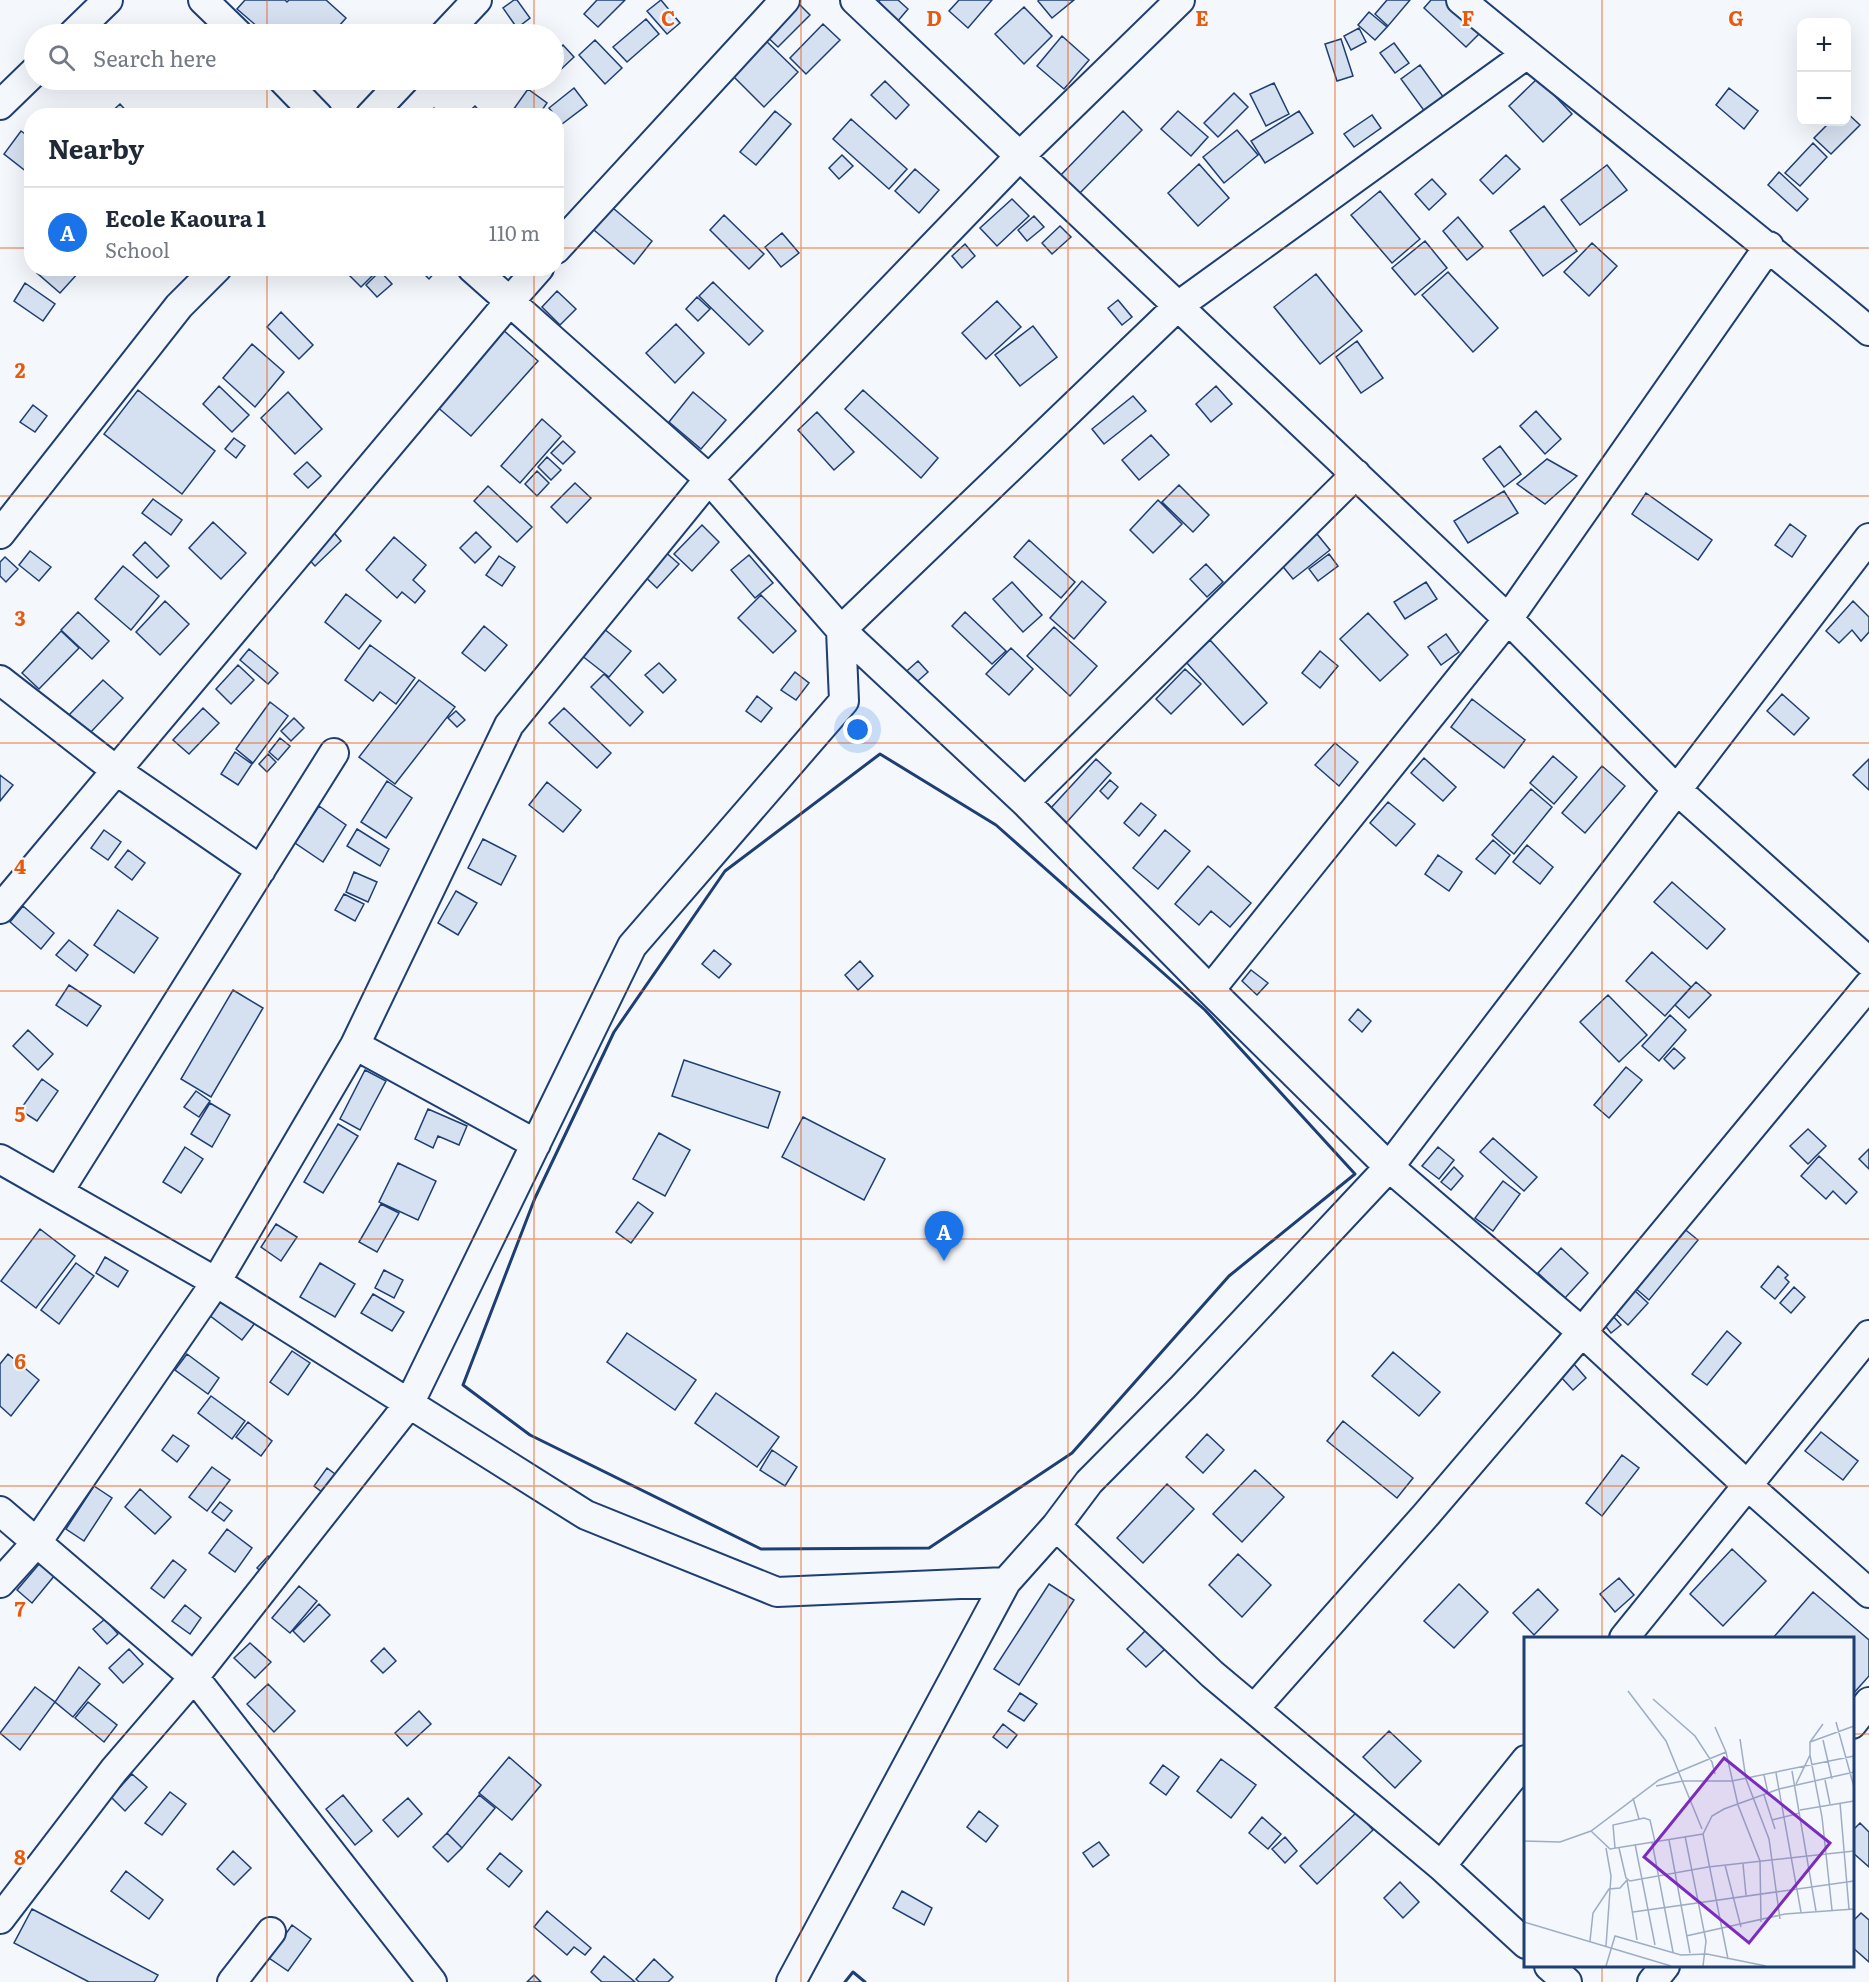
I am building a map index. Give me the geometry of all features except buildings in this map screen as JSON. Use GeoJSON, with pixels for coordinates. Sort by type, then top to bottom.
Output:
{"type":"FeatureCollection","features":[{"type":"Feature","properties":{"kind":"street"},"geometry":{"type":"LineString","coordinates":[[83,24],[108,0]]}},
{"type":"Feature","properties":{"kind":"street"},"geometry":{"type":"LineString","coordinates":[[204,0],[228,24]]}},
{"type":"Feature","properties":{"kind":"street"},"geometry":{"type":"LineString","coordinates":[[454,24],[477,0]]}},
{"type":"Feature","properties":{"kind":"street"},"geometry":{"type":"LineString","coordinates":[[564,240],[785,0]]}},
{"type":"Feature","properties":{"kind":"street"},"geometry":{"type":"LineString","coordinates":[[855,0],[1508,619],[1677,790],[1869,962]]}},
{"type":"Feature","properties":{"kind":"street"},"geometry":{"type":"LineString","coordinates":[[0,1583],[37,1542],[216,1282],[355,1045],[509,725],[709,479],[1020,156],[1180,0]]}},
{"type":"Feature","properties":{"kind":"street"},"geometry":{"type":"LineString","coordinates":[[1461,0],[1769,246],[1869,331]]}},
{"type":"Feature","properties":{"kind":"street"},"geometry":{"type":"LineString","coordinates":[[0,1919],[114,1770],[194,1677],[409,1404],[632,946],[844,701],[841,630],[1178,306],[1527,54]]}},
{"type":"Feature","properties":{"kind":"street"},"geometry":{"type":"LineString","coordinates":[[0,105],[24,82]]}},
{"type":"Feature","properties":{"kind":"street"},"geometry":{"type":"LineString","coordinates":[[293,90],[310,108]]}},
{"type":"Feature","properties":{"kind":"street"},"geometry":{"type":"LineString","coordinates":[[378,108],[395,90]]}},
{"type":"Feature","properties":{"kind":"street"},"geometry":{"type":"LineString","coordinates":[[1210,990],[1508,619],[1769,246]]}},
{"type":"Feature","properties":{"kind":"street"},"geometry":{"type":"LineString","coordinates":[[0,534],[179,306],[209,276]]}},
{"type":"Feature","properties":{"kind":"street"},"geometry":{"type":"LineString","coordinates":[[481,276],[709,479],[841,630],[1025,802],[1389,1167],[1582,1332],[1747,1485],[1869,1593]]}},
{"type":"Feature","properties":{"kind":"street"},"geometry":{"type":"LineString","coordinates":[[0,909],[532,276]]}},
{"type":"Feature","properties":{"kind":"street"},"geometry":{"type":"LineString","coordinates":[[1025,802],[1356,474]]}},
{"type":"Feature","properties":{"kind":"street"},"geometry":{"type":"LineString","coordinates":[[791,1982],[1006,1582],[1056,1526],[1089,1482],[1183,1387],[1389,1167],[1869,538]]}},
{"type":"Feature","properties":{"kind":"street"},"geometry":{"type":"LineString","coordinates":[[0,680],[117,771],[261,870]]}},
{"type":"Feature","properties":{"kind":"street"},"geometry":{"type":"LineString","coordinates":[[59,1191],[334,753]]}},
{"type":"Feature","properties":{"kind":"street"},"geometry":{"type":"LineString","coordinates":[[1254,1709],[1425,1516],[1582,1332],[1869,985]]}},
{"type":"Feature","properties":{"kind":"street"},"geometry":{"type":"LineString","coordinates":[[355,1045],[536,1144]]}},
{"type":"Feature","properties":{"kind":"street"},"geometry":{"type":"LineString","coordinates":[[2,1163],[59,1191],[216,1282],[586,1515],[777,1592],[1006,1582]]}},
{"type":"Feature","properties":{"kind":"street"},"geometry":{"type":"LineString","coordinates":[[1625,1637],[1869,1335]]}},
{"type":"Feature","properties":{"kind":"street"},"geometry":{"type":"LineString","coordinates":[[0,1511],[194,1677],[432,1982]]}},
{"type":"Feature","properties":{"kind":"street"},"geometry":{"type":"LineString","coordinates":[[1056,1526],[1212,1674],[1441,1866],[1524,1942]]}},
{"type":"Feature","properties":{"kind":"street"},"geometry":{"type":"LineString","coordinates":[[1854,1721],[1869,1702]]}},
{"type":"Feature","properties":{"kind":"street"},"geometry":{"type":"LineString","coordinates":[[1441,1866],[1524,1762]]}},
{"type":"Feature","properties":{"kind":"street"},"geometry":{"type":"LineString","coordinates":[[232,1982],[270,1932]]}},
{"type":"Feature","properties":{"kind":"street"},"geometry":{"type":"LineString","coordinates":[[1551,1967],[1567,1982]]}},
{"type":"Feature","properties":{"kind":"street"},"geometry":{"type":"LineString","coordinates":[[1652,1982],[1663,1967]]}},
{"type":"Feature","properties":{"kind":"wall"},"geometry":{"type":"LineString","coordinates":[[880,754],[996,825],[1205,1010],[1355,1174],[1229,1276],[1072,1453],[929,1548],[761,1549],[530,1435],[463,1385],[535,1198],[614,1032],[725,871],[880,754]]}},
{"type":"Feature","properties":{"kind":"wall"},"geometry":{"type":"LineString","coordinates":[[845,1982],[853,1972],[865,1982]]}},
{"type":"Feature","properties":{"kind":"place","name":"Ecole Kaoura 1"},"geometry":{"type":"Point","coordinates":[944,1261]}}]}
